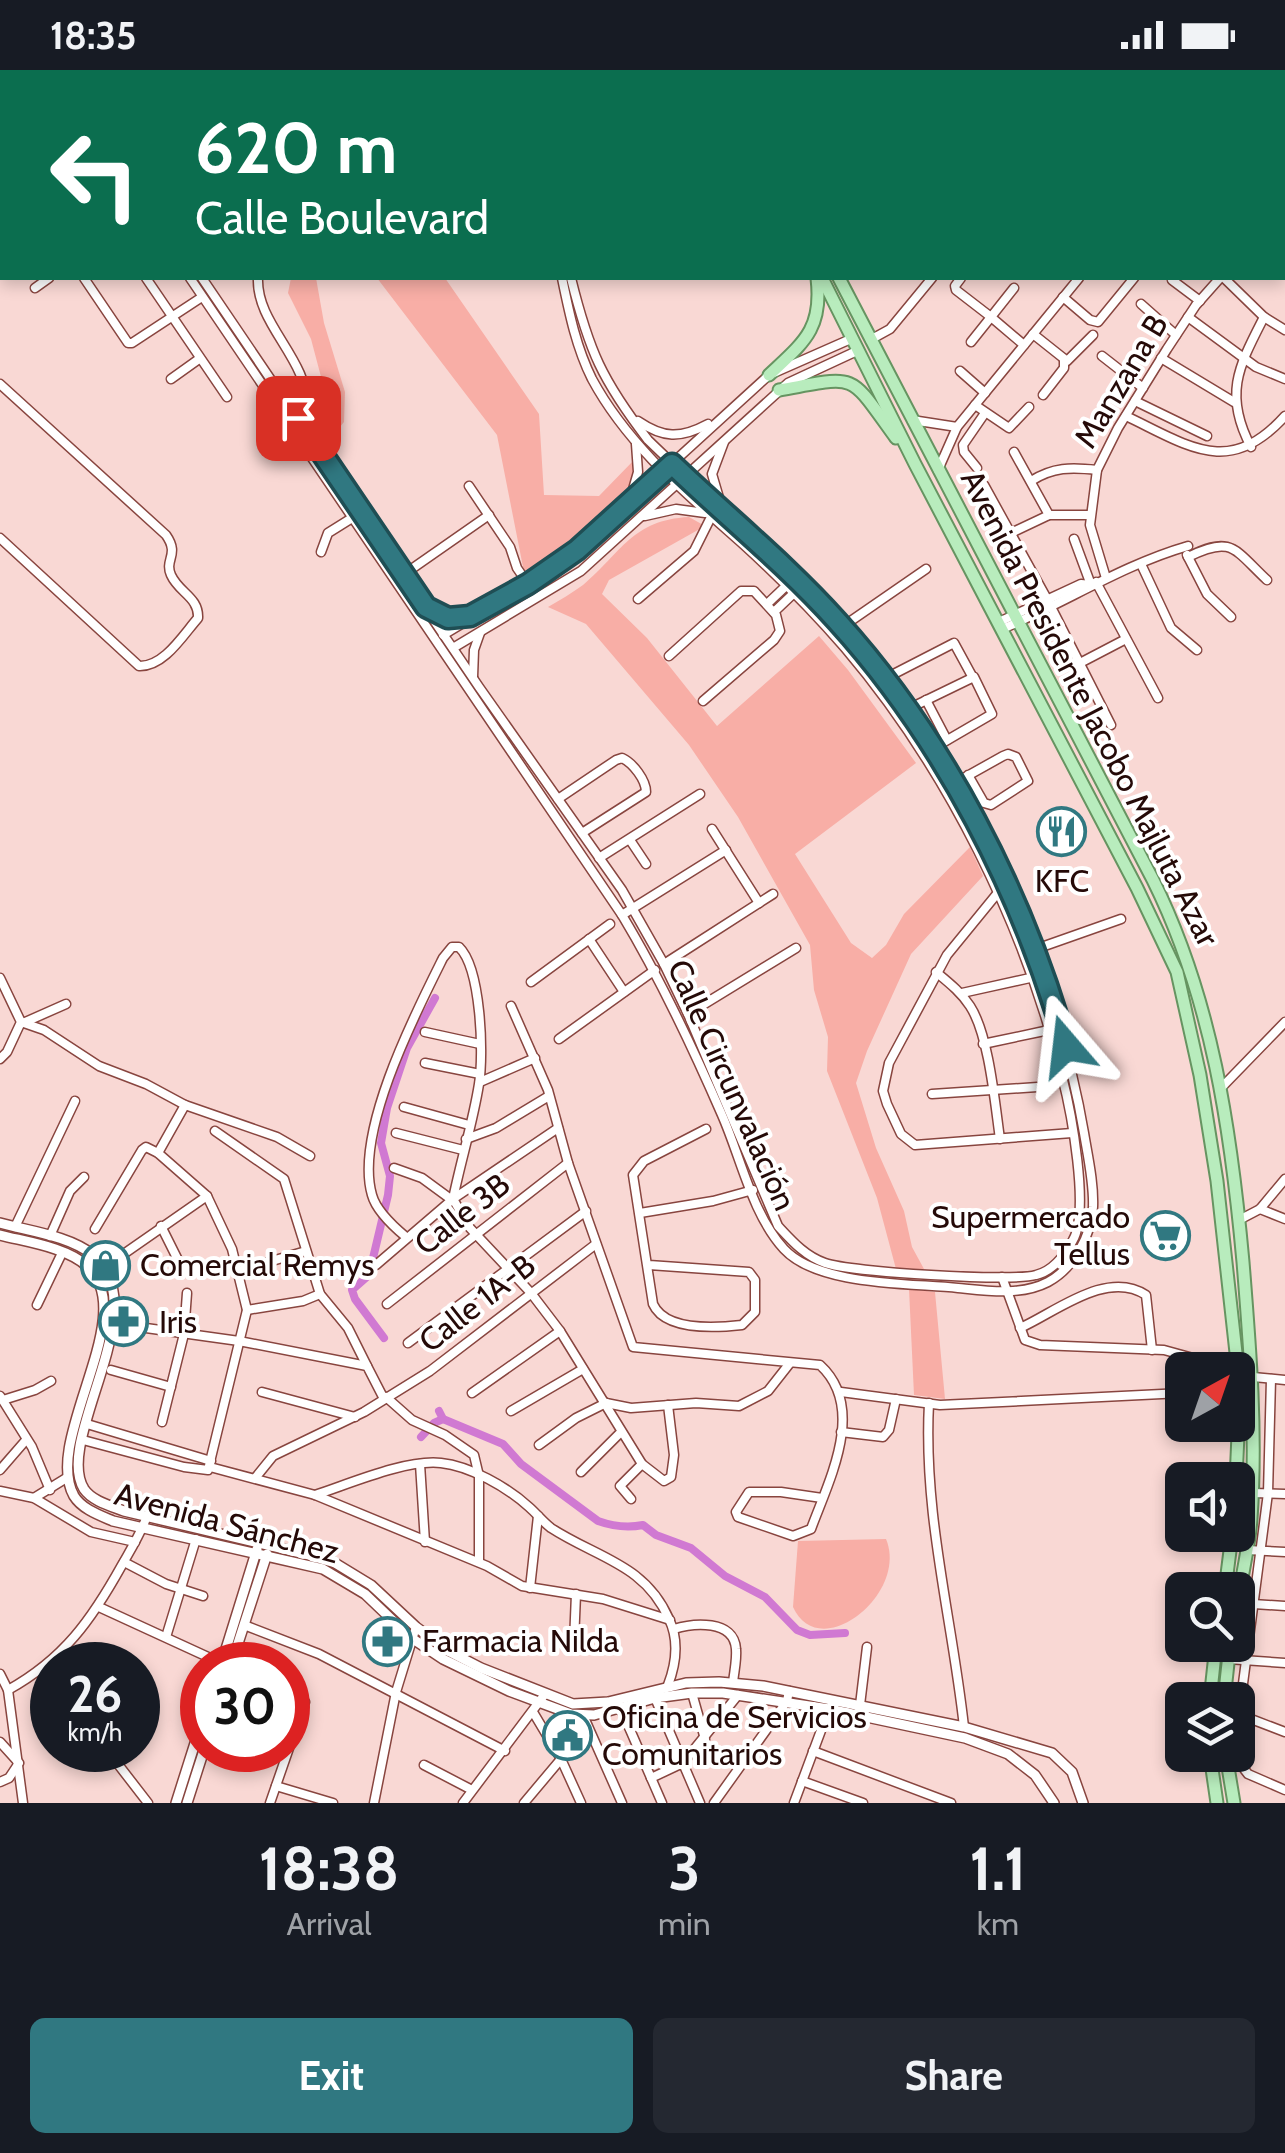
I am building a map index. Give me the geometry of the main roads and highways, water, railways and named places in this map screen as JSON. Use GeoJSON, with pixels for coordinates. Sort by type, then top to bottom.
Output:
{"type":"FeatureCollection","features":[{"type":"Feature","properties":{"kind":"main road"},"geometry":{"type":"LineString","coordinates":[[768,375],[816,324],[819,280]]}},
{"type":"Feature","properties":{"kind":"main road","name":"Avenida Presidente Jacobo Majluta Azar"},"geometry":{"type":"LineString","coordinates":[[820,280],[1138,888],[1176,972],[1200,1074],[1235,1352]]}},
{"type":"Feature","properties":{"kind":"main road","name":"Avenida Presidente Jacobo Majluta Azar"},"geometry":{"type":"LineString","coordinates":[[840,280],[1172,919],[1196,980],[1221,1088],[1239,1220],[1253,1377],[1252,1492],[1244,1572]]}},
{"type":"Feature","properties":{"kind":"main road"},"geometry":{"type":"LineString","coordinates":[[779,390],[835,380],[850,382],[861,389],[915,464]]}},
{"type":"Feature","properties":{"kind":"main road"},"geometry":{"type":"LineString","coordinates":[[1212,1772],[1217,1803]]}},
{"type":"Feature","properties":{"kind":"main road"},"geometry":{"type":"LineString","coordinates":[[1228,1772],[1234,1803]]}},
{"type":"Feature","properties":{"kind":"waterway"},"geometry":{"type":"LineString","coordinates":[[384,1338],[352,1290],[369,1275],[388,1195],[390,1176],[381,1143],[387,1108],[407,1048],[435,998]]}},
{"type":"Feature","properties":{"kind":"waterway"},"geometry":{"type":"LineString","coordinates":[[421,1437],[443,1419],[439,1411]]}},
{"type":"Feature","properties":{"kind":"waterway"},"geometry":{"type":"LineString","coordinates":[[443,1419],[503,1444],[521,1464],[598,1521],[620,1526],[643,1525],[656,1535],[691,1548],[725,1576],[765,1597],[797,1630],[810,1635],[845,1633]]}},
{"type":"Feature","properties":{"kind":"place","name":"KFC"},"geometry":{"type":"Point","coordinates":[1062,831]}},
{"type":"Feature","properties":{"kind":"place","name":"Supermercado Tellus"},"geometry":{"type":"Point","coordinates":[1165,1235]}},
{"type":"Feature","properties":{"kind":"place","name":"Comercial Remys"},"geometry":{"type":"Point","coordinates":[105,1265]}},
{"type":"Feature","properties":{"kind":"place","name":"Iris"},"geometry":{"type":"Point","coordinates":[124,1322]}},
{"type":"Feature","properties":{"kind":"place","name":"Farmacia Nilda"},"geometry":{"type":"Point","coordinates":[387,1641]}},
{"type":"Feature","properties":{"kind":"place","name":"Oficina de Servicios Comunitarios"},"geometry":{"type":"Point","coordinates":[567,1735]}}]}
